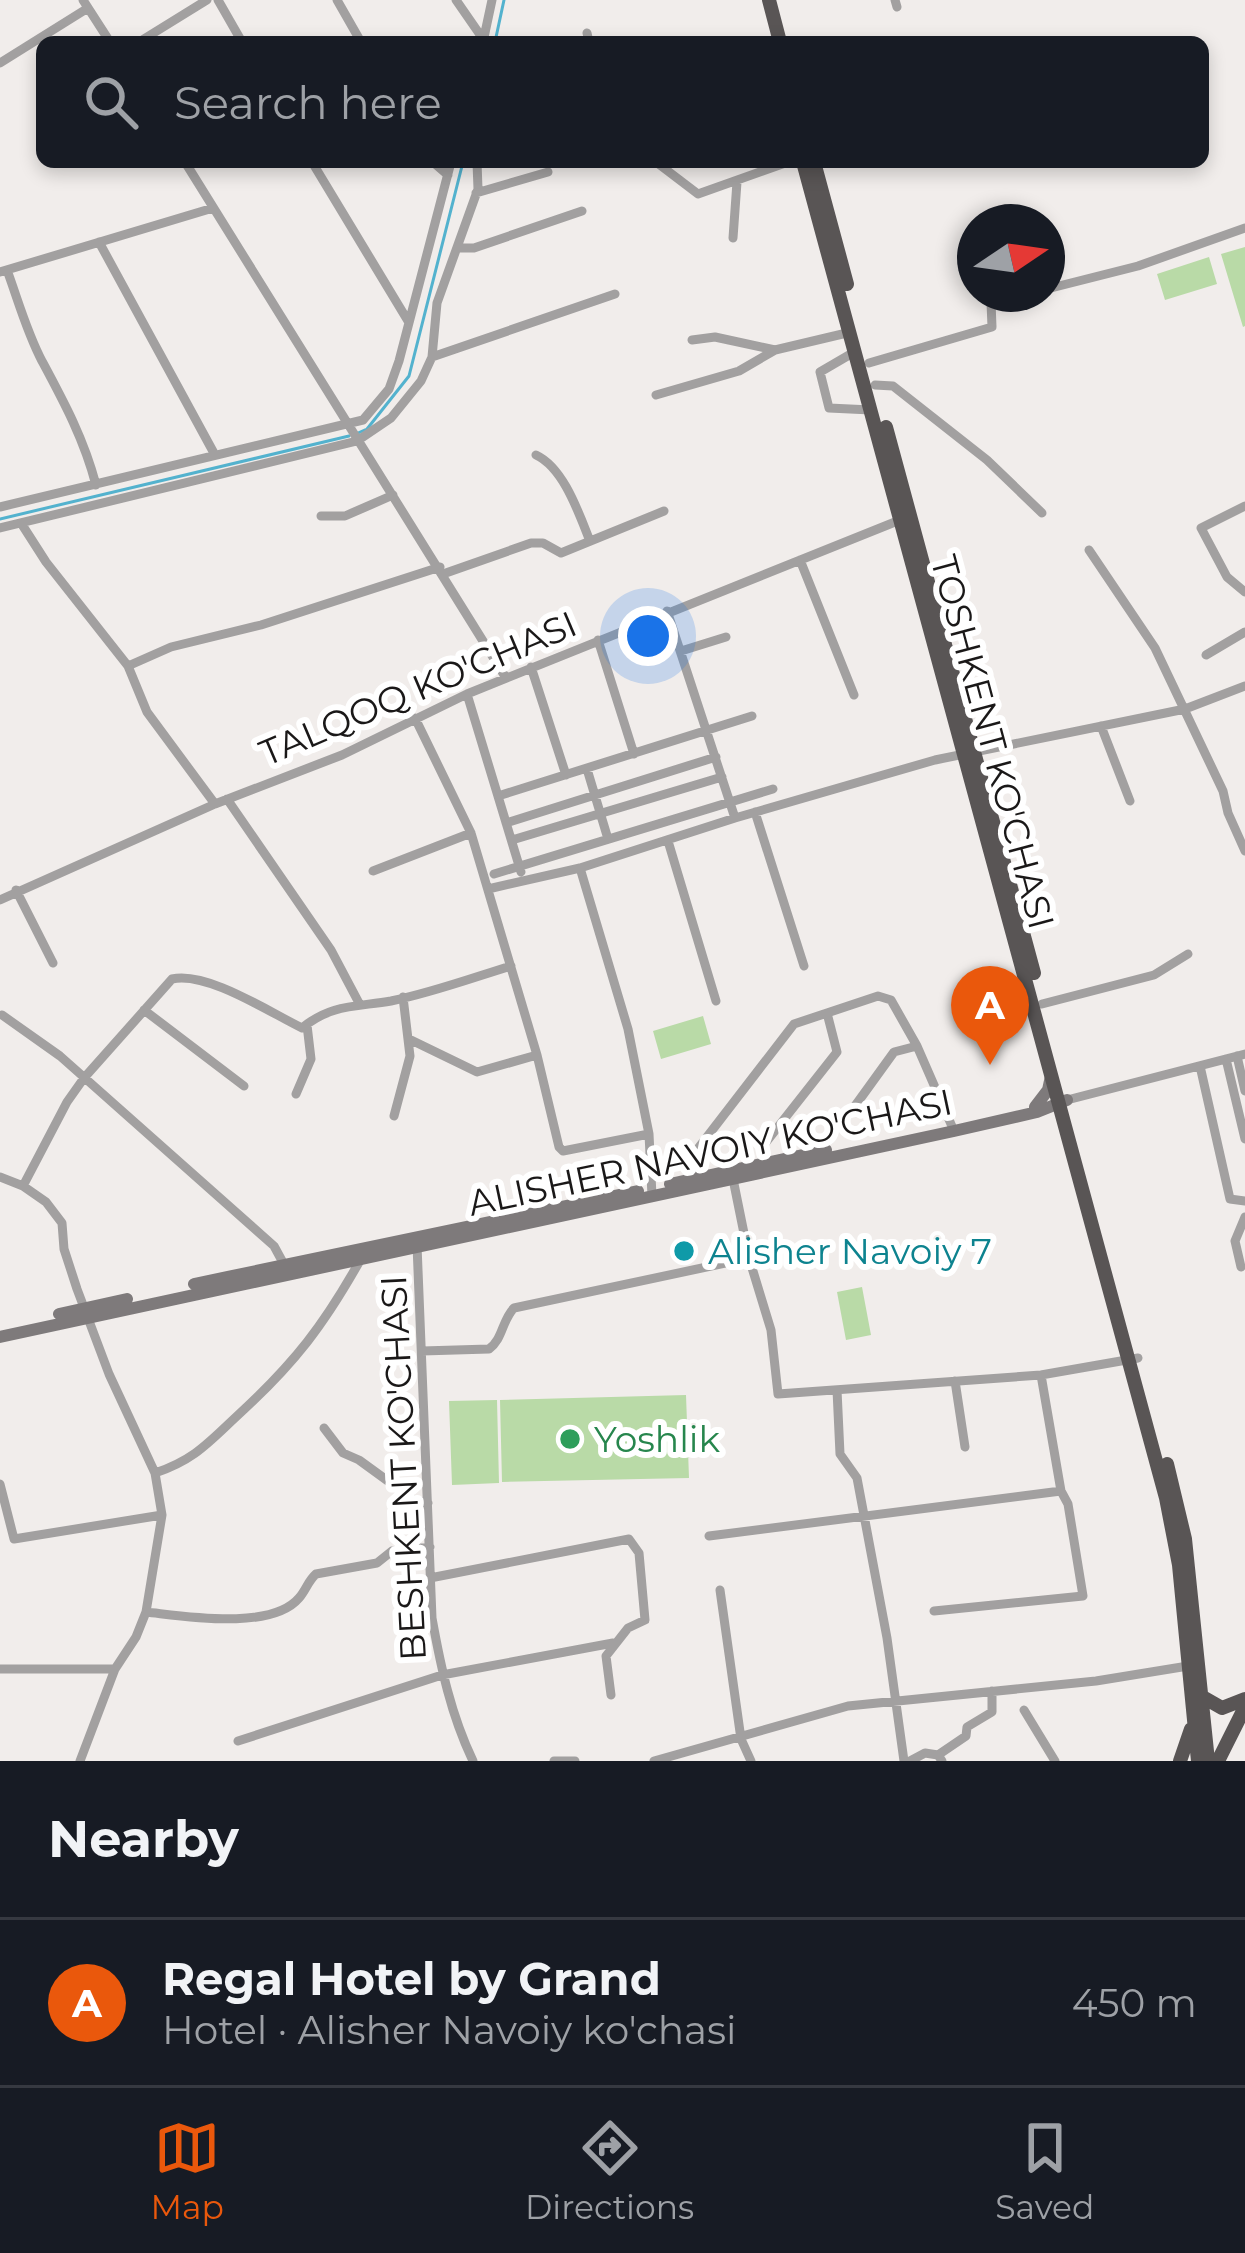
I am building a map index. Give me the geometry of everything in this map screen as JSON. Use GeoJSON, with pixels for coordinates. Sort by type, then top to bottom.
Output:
{"type":"FeatureCollection","features":[{"type":"Feature","properties":{"kind":"highway"},"geometry":{"type":"LineString","coordinates":[[760,0],[769,36]]}},
{"type":"Feature","properties":{"kind":"highway"},"geometry":{"type":"LineString","coordinates":[[769,0],[778,36]]}},
{"type":"Feature","properties":{"kind":"highway","name":"TOSHKENT KO'CHASI"},"geometry":{"type":"LineString","coordinates":[[805,168],[907,518]]}},
{"type":"Feature","properties":{"kind":"highway","name":"TOSHKENT KO'CHASI"},"geometry":{"type":"LineString","coordinates":[[816,168],[1052,1075],[1183,1526],[1208,1761]]}},
{"type":"Feature","properties":{"kind":"highway","name":"TOSHKENT KO'CHASI"},"geometry":{"type":"LineString","coordinates":[[969,753],[1042,1004],[1066,1131],[1134,1358],[1175,1538],[1198,1761]]}},
{"type":"Feature","properties":{"kind":"highway"},"geometry":{"type":"LineString","coordinates":[[1201,1696],[1222,1708],[1245,1703],[1231,1761]]}},
{"type":"Feature","properties":{"kind":"highway"},"geometry":{"type":"LineString","coordinates":[[1180,1761],[1193,1718]]}},
{"type":"Feature","properties":{"kind":"highway"},"geometry":{"type":"LineString","coordinates":[[1218,1761],[1239,1725]]}},
{"type":"Feature","properties":{"kind":"main road"},"geometry":{"type":"LineString","coordinates":[[1052,1075],[1036,1109],[1066,1131]]}},
{"type":"Feature","properties":{"kind":"main road","name":"ALISHER NAVOIY KO'CHASI"},"geometry":{"type":"LineString","coordinates":[[0,1333],[364,1252],[733,1179],[1061,1101]]}},
{"type":"Feature","properties":{"kind":"main road","name":"ALISHER NAVOIY KO'CHASI"},"geometry":{"type":"LineString","coordinates":[[651,1192],[697,1178],[953,1128]]}},
{"type":"Feature","properties":{"kind":"street"},"geometry":{"type":"LineString","coordinates":[[149,36],[207,0]]}},
{"type":"Feature","properties":{"kind":"street"},"geometry":{"type":"LineString","coordinates":[[218,0],[239,36]]}},
{"type":"Feature","properties":{"kind":"street"},"geometry":{"type":"LineString","coordinates":[[337,0],[358,36]]}},
{"type":"Feature","properties":{"kind":"street"},"geometry":{"type":"LineString","coordinates":[[456,0],[480,36]]}},
{"type":"Feature","properties":{"kind":"street"},"geometry":{"type":"LineString","coordinates":[[484,36],[492,0]]}},
{"type":"Feature","properties":{"kind":"street"},"geometry":{"type":"LineString","coordinates":[[39,36],[86,4],[106,36]]}},
{"type":"Feature","properties":{"kind":"street"},"geometry":{"type":"LineString","coordinates":[[0,63],[36,38]]}},
{"type":"Feature","properties":{"kind":"street"},"geometry":{"type":"LineString","coordinates":[[188,168],[506,678]]}},
{"type":"Feature","properties":{"kind":"street"},"geometry":{"type":"LineString","coordinates":[[315,168],[408,321]]}},
{"type":"Feature","properties":{"kind":"street"},"geometry":{"type":"LineString","coordinates":[[440,168],[448,175]]}},
{"type":"Feature","properties":{"kind":"street"},"geometry":{"type":"LineString","coordinates":[[0,507],[363,420],[389,389],[450,168]]}},
{"type":"Feature","properties":{"kind":"street"},"geometry":{"type":"LineString","coordinates":[[0,528],[357,441],[391,418],[421,380],[432,356],[437,303],[476,193],[477,168]]}},
{"type":"Feature","properties":{"kind":"street"},"geometry":{"type":"LineString","coordinates":[[664,168],[698,194],[773,168]]}},
{"type":"Feature","properties":{"kind":"street"},"geometry":{"type":"LineString","coordinates":[[476,193],[548,172]]}},
{"type":"Feature","properties":{"kind":"street"},"geometry":{"type":"LineString","coordinates":[[734,238],[737,182]]}},
{"type":"Feature","properties":{"kind":"street"},"geometry":{"type":"LineString","coordinates":[[96,484],[63,395],[40,358],[4,271],[213,208]]}},
{"type":"Feature","properties":{"kind":"street"},"geometry":{"type":"LineString","coordinates":[[459,248],[474,248],[582,211]]}},
{"type":"Feature","properties":{"kind":"street"},"geometry":{"type":"LineString","coordinates":[[1065,284],[1138,266],[1245,228]]}},
{"type":"Feature","properties":{"kind":"street"},"geometry":{"type":"LineString","coordinates":[[99,242],[215,454]]}},
{"type":"Feature","properties":{"kind":"street"},"geometry":{"type":"LineString","coordinates":[[432,356],[615,294]]}},
{"type":"Feature","properties":{"kind":"street"},"geometry":{"type":"LineString","coordinates":[[869,363],[992,328],[991,312]]}},
{"type":"Feature","properties":{"kind":"street"},"geometry":{"type":"LineString","coordinates":[[656,395],[739,371],[775,350],[851,332]]}},
{"type":"Feature","properties":{"kind":"street"},"geometry":{"type":"LineString","coordinates":[[692,340],[715,337],[775,350]]}},
{"type":"Feature","properties":{"kind":"street"},"geometry":{"type":"LineString","coordinates":[[856,351],[820,372],[829,408],[872,410]]}},
{"type":"Feature","properties":{"kind":"street"},"geometry":{"type":"LineString","coordinates":[[875,385],[893,386],[987,460],[1042,513]]}},
{"type":"Feature","properties":{"kind":"street"},"geometry":{"type":"LineString","coordinates":[[536,455],[548,460],[590,541]]}},
{"type":"Feature","properties":{"kind":"street"},"geometry":{"type":"LineString","coordinates":[[320,516],[345,516],[393,496]]}},
{"type":"Feature","properties":{"kind":"street"},"geometry":{"type":"LineString","coordinates":[[1245,506],[1201,528],[1227,577],[1245,592]]}},
{"type":"Feature","properties":{"kind":"street","name":"TALQOQ KO'CHASI"},"geometry":{"type":"LineString","coordinates":[[128,666],[170,647],[282,619],[531,543],[543,543],[561,554],[664,511]]}},
{"type":"Feature","properties":{"kind":"street","name":"TALQOQ KO'CHASI"},"geometry":{"type":"LineString","coordinates":[[0,899],[215,804],[342,755],[467,694],[907,518]]}},
{"type":"Feature","properties":{"kind":"street"},"geometry":{"type":"LineString","coordinates":[[21,523],[128,666],[147,712],[215,804]]}},
{"type":"Feature","properties":{"kind":"street"},"geometry":{"type":"LineString","coordinates":[[1089,550],[1155,648],[1223,791],[1245,851]]}},
{"type":"Feature","properties":{"kind":"street"},"geometry":{"type":"LineString","coordinates":[[800,560],[854,695]]}},
{"type":"Feature","properties":{"kind":"street"},"geometry":{"type":"LineString","coordinates":[[667,611],[735,818]]}},
{"type":"Feature","properties":{"kind":"street"},"geometry":{"type":"LineString","coordinates":[[1206,655],[1245,632]]}},
{"type":"Feature","properties":{"kind":"street"},"geometry":{"type":"LineString","coordinates":[[680,651],[726,637]]}},
{"type":"Feature","properties":{"kind":"street"},"geometry":{"type":"LineString","coordinates":[[598,640],[634,754]]}},
{"type":"Feature","properties":{"kind":"street"},"geometry":{"type":"LineString","coordinates":[[531,668],[566,775]]}},
{"type":"Feature","properties":{"kind":"street"},"geometry":{"type":"LineString","coordinates":[[488,889],[580,868],[755,812],[969,753],[1185,709],[1245,686]]}},
{"type":"Feature","properties":{"kind":"street"},"geometry":{"type":"LineString","coordinates":[[467,694],[524,882]]}},
{"type":"Feature","properties":{"kind":"street"},"geometry":{"type":"LineString","coordinates":[[498,796],[752,716]]}},
{"type":"Feature","properties":{"kind":"street"},"geometry":{"type":"LineString","coordinates":[[415,718],[471,833],[563,1151],[649,1134]]}},
{"type":"Feature","properties":{"kind":"street"},"geometry":{"type":"LineString","coordinates":[[1101,726],[1130,801]]}},
{"type":"Feature","properties":{"kind":"street"},"geometry":{"type":"LineString","coordinates":[[506,823],[716,757]]}},
{"type":"Feature","properties":{"kind":"street"},"geometry":{"type":"LineString","coordinates":[[587,769],[608,839]]}},
{"type":"Feature","properties":{"kind":"street"},"geometry":{"type":"LineString","coordinates":[[512,840],[722,777]]}},
{"type":"Feature","properties":{"kind":"street"},"geometry":{"type":"LineString","coordinates":[[494,874],[772,789]]}},
{"type":"Feature","properties":{"kind":"street"},"geometry":{"type":"LineString","coordinates":[[227,799],[331,950],[359,1003]]}},
{"type":"Feature","properties":{"kind":"street"},"geometry":{"type":"LineString","coordinates":[[755,812],[804,966]]}},
{"type":"Feature","properties":{"kind":"street"},"geometry":{"type":"LineString","coordinates":[[373,871],[471,833]]}},
{"type":"Feature","properties":{"kind":"street"},"geometry":{"type":"LineString","coordinates":[[668,841],[716,1001]]}},
{"type":"Feature","properties":{"kind":"street"},"geometry":{"type":"LineString","coordinates":[[580,868],[628,1029],[649,1134],[651,1192]]}},
{"type":"Feature","properties":{"kind":"street"},"geometry":{"type":"LineString","coordinates":[[16,890],[52,963]]}},
{"type":"Feature","properties":{"kind":"street"},"geometry":{"type":"LineString","coordinates":[[1042,1004],[1154,976],[1189,954]]}},
{"type":"Feature","properties":{"kind":"street"},"geometry":{"type":"LineString","coordinates":[[23,1186],[84,1078],[172,979],[185,976],[207,982],[302,1028],[321,1012],[403,997],[511,966]]}},
{"type":"Feature","properties":{"kind":"street"},"geometry":{"type":"LineString","coordinates":[[697,1178],[693,1155],[794,1024],[878,996],[890,1000],[917,1046],[953,1128]]}},
{"type":"Feature","properties":{"kind":"street"},"geometry":{"type":"LineString","coordinates":[[394,1116],[411,1040],[403,997]]}},
{"type":"Feature","properties":{"kind":"street"},"geometry":{"type":"LineString","coordinates":[[144,1010],[244,1086]]}},
{"type":"Feature","properties":{"kind":"street"},"geometry":{"type":"LineString","coordinates":[[763,1146],[838,1052],[827,1013]]}},
{"type":"Feature","properties":{"kind":"street"},"geometry":{"type":"LineString","coordinates":[[2,1015],[84,1078],[274,1246],[286,1269]]}},
{"type":"Feature","properties":{"kind":"street"},"geometry":{"type":"LineString","coordinates":[[296,1094],[311,1059],[307,1025]]}},
{"type":"Feature","properties":{"kind":"street"},"geometry":{"type":"LineString","coordinates":[[411,1040],[477,1072],[537,1055]]}},
{"type":"Feature","properties":{"kind":"street"},"geometry":{"type":"LineString","coordinates":[[848,1117],[894,1052],[917,1046]]}},
{"type":"Feature","properties":{"kind":"street"},"geometry":{"type":"LineString","coordinates":[[1061,1101],[1236,1056]]}},
{"type":"Feature","properties":{"kind":"street"},"geometry":{"type":"LineString","coordinates":[[1236,1056],[1245,1091]]}},
{"type":"Feature","properties":{"kind":"street"},"geometry":{"type":"LineString","coordinates":[[1216,1136],[1244,1133],[1236,1056]]}},
{"type":"Feature","properties":{"kind":"street"},"geometry":{"type":"LineString","coordinates":[[1200,1066],[1230,1199],[1245,1201]]}},
{"type":"Feature","properties":{"kind":"street"},"geometry":{"type":"LineString","coordinates":[[0,1177],[46,1202],[62,1223],[64,1249],[109,1374],[155,1474],[162,1515],[146,1612],[115,1669],[80,1761]]}},
{"type":"Feature","properties":{"kind":"street"},"geometry":{"type":"LineString","coordinates":[[733,1179],[749,1258],[771,1330],[778,1394],[1041,1375],[1134,1358]]}},
{"type":"Feature","properties":{"kind":"street"},"geometry":{"type":"LineString","coordinates":[[1241,1267],[1235,1241],[1245,1217]]}},
{"type":"Feature","properties":{"kind":"street","name":"BESHKENT KO'CHASI"},"geometry":{"type":"LineString","coordinates":[[417,1241],[430,1578],[442,1675],[473,1761]]}},
{"type":"Feature","properties":{"kind":"street"},"geometry":{"type":"LineString","coordinates":[[155,1474],[204,1450],[283,1372],[313,1339],[364,1252]]}},
{"type":"Feature","properties":{"kind":"street"},"geometry":{"type":"LineString","coordinates":[[422,1351],[489,1349],[514,1308],[749,1258]]}},
{"type":"Feature","properties":{"kind":"street"},"geometry":{"type":"LineString","coordinates":[[934,1611],[1083,1596],[1041,1375]]}},
{"type":"Feature","properties":{"kind":"street"},"geometry":{"type":"LineString","coordinates":[[955,1381],[965,1448]]}},
{"type":"Feature","properties":{"kind":"street"},"geometry":{"type":"LineString","coordinates":[[837,1390],[840,1454],[856,1478],[907,1761],[925,1753],[940,1758],[965,1736],[967,1727],[992,1712],[992,1691]]}},
{"type":"Feature","properties":{"kind":"street"},"geometry":{"type":"LineString","coordinates":[[325,1428],[343,1453],[414,1500],[428,1503]]}},
{"type":"Feature","properties":{"kind":"street"},"geometry":{"type":"LineString","coordinates":[[0,1484],[14,1538],[162,1515]]}},
{"type":"Feature","properties":{"kind":"street"},"geometry":{"type":"LineString","coordinates":[[709,1536],[1061,1491]]}},
{"type":"Feature","properties":{"kind":"street"},"geometry":{"type":"LineString","coordinates":[[430,1578],[629,1539],[640,1553],[645,1620],[628,1628],[606,1656],[611,1695]]}},
{"type":"Feature","properties":{"kind":"street"},"geometry":{"type":"LineString","coordinates":[[146,1612],[221,1620],[249,1618],[299,1599],[316,1574],[377,1564],[392,1551],[430,1547]]}},
{"type":"Feature","properties":{"kind":"street"},"geometry":{"type":"LineString","coordinates":[[720,1590],[741,1739],[751,1761]]}},
{"type":"Feature","properties":{"kind":"street"},"geometry":{"type":"LineString","coordinates":[[238,1741],[442,1675],[613,1643]]}},
{"type":"Feature","properties":{"kind":"street"},"geometry":{"type":"LineString","coordinates":[[654,1761],[848,1706],[1096,1682],[1188,1666]]}},
{"type":"Feature","properties":{"kind":"street"},"geometry":{"type":"LineString","coordinates":[[0,1669],[115,1669]]}},
{"type":"Feature","properties":{"kind":"street"},"geometry":{"type":"LineString","coordinates":[[1024,1710],[1055,1761]]}},
{"type":"Feature","properties":{"kind":"street"},"geometry":{"type":"LineString","coordinates":[[554,1761],[575,1761]]}},
{"type":"Feature","properties":{"kind":"green space"},"geometry":{"type":"Polygon","coordinates":[[[1245,247],[1245,326],[1243,327],[1221,254],[1245,247]]]}},
{"type":"Feature","properties":{"kind":"green space"},"geometry":{"type":"Polygon","coordinates":[[[1209,257],[1217,284],[1165,300],[1157,274],[1209,257]]]}},
{"type":"Feature","properties":{"kind":"green space"},"geometry":{"type":"Polygon","coordinates":[[[703,1016],[711,1044],[661,1059],[653,1031],[703,1016]]]}},
{"type":"Feature","properties":{"kind":"green space"},"geometry":{"type":"Polygon","coordinates":[[[862,1287],[871,1335],[846,1340],[837,1292],[862,1287]]]}},
{"type":"Feature","properties":{"kind":"green space","name":"Yoshlik"},"geometry":{"type":"Polygon","coordinates":[[[686,1395],[689,1478],[502,1482],[500,1400],[686,1395]]]}},
{"type":"Feature","properties":{"kind":"green space"},"geometry":{"type":"Polygon","coordinates":[[[497,1400],[499,1483],[452,1485],[449,1401],[497,1400]]]}},
{"type":"Feature","properties":{"kind":"waterway"},"geometry":{"type":"LineString","coordinates":[[496,36],[504,0]]}},
{"type":"Feature","properties":{"kind":"waterway"},"geometry":{"type":"LineString","coordinates":[[358,433],[367,429],[409,376],[461,168]]}},
{"type":"Feature","properties":{"kind":"waterway"},"geometry":{"type":"LineString","coordinates":[[0,519],[349,436]]}},
{"type":"Feature","properties":{"kind":"place","name":"Regal Hotel by Grand"},"geometry":{"type":"Point","coordinates":[990,1065]}},
{"type":"Feature","properties":{"kind":"place","name":"Alisher Navoiy 7"},"geometry":{"type":"Point","coordinates":[684,1251]}},
{"type":"Feature","properties":{"kind":"place","name":"Yoshlik"},"geometry":{"type":"Point","coordinates":[570,1439]}}]}
